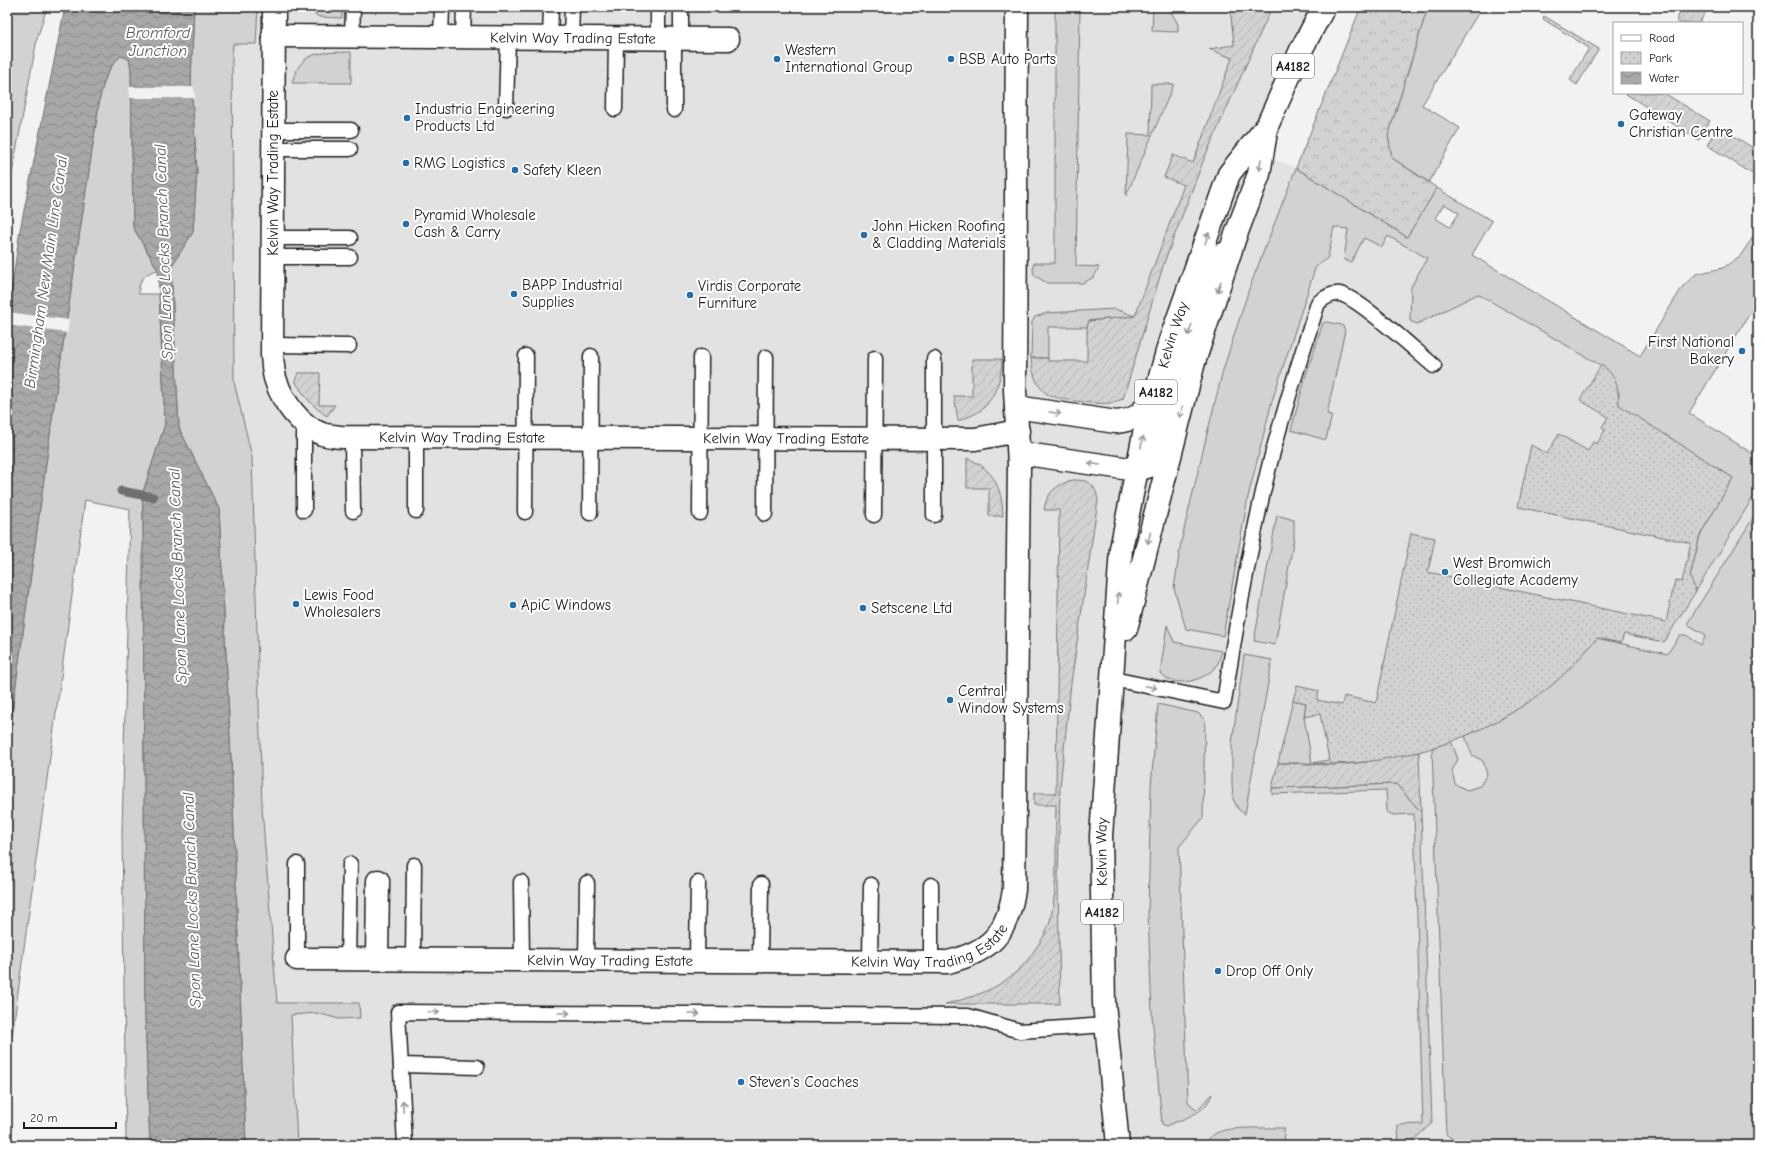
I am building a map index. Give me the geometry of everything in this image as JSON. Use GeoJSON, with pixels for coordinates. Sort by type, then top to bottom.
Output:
{"type":"FeatureCollection","features":[{"type":"Feature","properties":{"kind":"street","name":"Kelvin Way Trading Estate"},"geometry":{"type":"LineString","coordinates":[[274,7],[272,345],[276,379],[283,397],[294,412],[304,422],[322,434],[416,437],[975,440],[1018,431]]}},
{"type":"Feature","properties":{"kind":"street","name":"Kelvin Way Trading Estate"},"geometry":{"type":"LineString","coordinates":[[298,959],[948,962],[967,957],[986,946],[1002,930],[1011,910],[1014,890],[1019,454],[1016,407],[1017,7]]}},
{"type":"Feature","properties":{"kind":"street","name":"Kelvin Way"},"geometry":{"type":"LineString","coordinates":[[1118,1145],[1104,995],[1101,836],[1121,549],[1144,434],[1170,341],[1229,174],[1267,126],[1321,8]]}},
{"type":"Feature","properties":{"kind":"street","name":"Kelvin Way Trading Estate"},"geometry":{"type":"LineString","coordinates":[[273,36],[728,39]]}},
{"type":"Feature","properties":{"kind":"street","name":"Kelvin Way"},"geometry":{"type":"LineString","coordinates":[[1113,678],[1194,362],[1230,252],[1259,174],[1267,126]]}},
{"type":"Feature","properties":{"kind":"street"},"geometry":{"type":"LineString","coordinates":[[1019,454],[1137,470],[1152,465],[1165,412],[1212,258],[1230,252]]}},
{"type":"Feature","properties":{"kind":"street"},"geometry":{"type":"LineString","coordinates":[[1016,407],[1116,422],[1129,421],[1136,417],[1155,394]]}},
{"type":"Feature","properties":{"kind":"street"},"geometry":{"type":"LineString","coordinates":[[377,959],[378,881]]}},
{"type":"Feature","properties":{"kind":"lane"},"geometry":{"type":"LineString","coordinates":[[352,36],[353,7]]}},
{"type":"Feature","properties":{"kind":"lane"},"geometry":{"type":"LineString","coordinates":[[441,37],[442,7]]}},
{"type":"Feature","properties":{"kind":"lane"},"geometry":{"type":"LineString","coordinates":[[464,7],[464,37]]}},
{"type":"Feature","properties":{"kind":"lane"},"geometry":{"type":"LineString","coordinates":[[551,7],[561,38]]}},
{"type":"Feature","properties":{"kind":"lane"},"geometry":{"type":"LineString","coordinates":[[561,38],[572,7]]}},
{"type":"Feature","properties":{"kind":"lane"},"geometry":{"type":"LineString","coordinates":[[658,7],[671,39],[674,110]]}},
{"type":"Feature","properties":{"kind":"lane"},"geometry":{"type":"LineString","coordinates":[[671,39],[681,7]]}},
{"type":"Feature","properties":{"kind":"lane"},"geometry":{"type":"LineString","coordinates":[[506,108],[508,38]]}},
{"type":"Feature","properties":{"kind":"lane"},"geometry":{"type":"LineString","coordinates":[[615,109],[616,39]]}},
{"type":"Feature","properties":{"kind":"lane"},"geometry":{"type":"LineString","coordinates":[[273,139],[351,130]]}},
{"type":"Feature","properties":{"kind":"lane"},"geometry":{"type":"LineString","coordinates":[[273,139],[350,149]]}},
{"type":"Feature","properties":{"kind":"lane"},"geometry":{"type":"LineString","coordinates":[[272,248],[350,238]]}},
{"type":"Feature","properties":{"kind":"lane"},"geometry":{"type":"LineString","coordinates":[[272,248],[350,257]]}},
{"type":"Feature","properties":{"kind":"lane"},"geometry":{"type":"LineString","coordinates":[[1113,678],[1224,702],[1238,616],[1267,475],[1286,405],[1318,303],[1327,296],[1340,294],[1359,304],[1434,366]]}},
{"type":"Feature","properties":{"kind":"lane"},"geometry":{"type":"LineString","coordinates":[[272,345],[349,346]]}},
{"type":"Feature","properties":{"kind":"lane"},"geometry":{"type":"LineString","coordinates":[[525,512],[526,356]]}},
{"type":"Feature","properties":{"kind":"lane"},"geometry":{"type":"LineString","coordinates":[[590,513],[591,356]]}},
{"type":"Feature","properties":{"kind":"lane"},"geometry":{"type":"LineString","coordinates":[[700,513],[701,357]]}},
{"type":"Feature","properties":{"kind":"lane"},"geometry":{"type":"LineString","coordinates":[[765,514],[766,357]]}},
{"type":"Feature","properties":{"kind":"lane"},"geometry":{"type":"LineString","coordinates":[[874,515],[875,358]]}},
{"type":"Feature","properties":{"kind":"lane"},"geometry":{"type":"LineString","coordinates":[[934,359],[934,515]]}},
{"type":"Feature","properties":{"kind":"lane"},"geometry":{"type":"LineString","coordinates":[[304,422],[304,510]]}},
{"type":"Feature","properties":{"kind":"lane"},"geometry":{"type":"LineString","coordinates":[[352,436],[353,511]]}},
{"type":"Feature","properties":{"kind":"lane"},"geometry":{"type":"LineString","coordinates":[[416,437],[416,511]]}},
{"type":"Feature","properties":{"kind":"lane"},"geometry":{"type":"LineString","coordinates":[[297,864],[298,959]]}},
{"type":"Feature","properties":{"kind":"lane"},"geometry":{"type":"LineString","coordinates":[[348,959],[350,864]]}},
{"type":"Feature","properties":{"kind":"lane"},"geometry":{"type":"LineString","coordinates":[[413,960],[414,865]]}},
{"type":"Feature","properties":{"kind":"lane"},"geometry":{"type":"LineString","coordinates":[[522,882],[522,960]]}},
{"type":"Feature","properties":{"kind":"lane"},"geometry":{"type":"LineString","coordinates":[[586,960],[587,883]]}},
{"type":"Feature","properties":{"kind":"lane"},"geometry":{"type":"LineString","coordinates":[[697,961],[698,883]]}},
{"type":"Feature","properties":{"kind":"lane"},"geometry":{"type":"LineString","coordinates":[[760,962],[761,884]]}},
{"type":"Feature","properties":{"kind":"lane"},"geometry":{"type":"LineString","coordinates":[[870,962],[871,885]]}},
{"type":"Feature","properties":{"kind":"lane"},"geometry":{"type":"LineString","coordinates":[[931,885],[931,962]]}},
{"type":"Feature","properties":{"kind":"lane"},"geometry":{"type":"LineString","coordinates":[[405,1145],[398,1012],[732,1019],[968,1016],[1020,1031],[1106,1025]]}},
{"type":"Feature","properties":{"kind":"lane"},"geometry":{"type":"LineString","coordinates":[[401,1065],[478,1066]]}},
{"type":"Feature","properties":{"kind":"shaded area"},"geometry":{"type":"Polygon","coordinates":[[[152,7],[1324,7],[1256,152],[1296,168],[1758,457],[1758,1145],[202,1145],[152,7]]]}},
{"type":"Feature","properties":{"kind":"green space"},"geometry":{"type":"Polygon","coordinates":[[[9,7],[47,7],[37,39],[7,200],[7,13],[9,7]]]}},
{"type":"Feature","properties":{"kind":"green space"},"geometry":{"type":"Polygon","coordinates":[[[194,7],[258,7],[256,44],[233,44],[232,57],[234,382],[252,457],[262,808],[277,1003],[359,1003],[360,1018],[339,1019],[317,1013],[291,1015],[297,1145],[246,1145],[232,780],[219,509],[179,428],[171,267],[193,232],[197,171],[191,80],[194,7]]]}},
{"type":"Feature","properties":{"kind":"green space"},"geometry":{"type":"Polygon","coordinates":[[[305,7],[342,7],[342,18],[319,17],[305,7]]]}},
{"type":"Feature","properties":{"kind":"green space"},"geometry":{"type":"Polygon","coordinates":[[[1055,7],[1080,7],[1076,266],[1099,267],[1094,277],[1083,283],[1047,283],[1035,276],[1033,271],[1034,263],[1055,263],[1055,7]]]}},
{"type":"Feature","properties":{"kind":"green space"},"geometry":{"type":"Polygon","coordinates":[[[1153,7],[1168,7],[1178,24],[1178,32],[1152,31],[1153,7]]]}},
{"type":"Feature","properties":{"kind":"green space"},"geometry":{"type":"Polygon","coordinates":[[[1228,7],[1272,7],[1204,159],[1164,263],[1123,399],[1111,403],[1078,402],[1047,394],[1035,378],[1031,358],[1048,358],[1048,361],[1087,361],[1087,327],[1089,321],[1135,316],[1184,185],[1164,177],[1173,155],[1193,163],[1232,58],[1209,49],[1234,45],[1231,16],[1228,7]]]}},
{"type":"Feature","properties":{"kind":"green space"},"geometry":{"type":"Polygon","coordinates":[[[1361,7],[1430,7],[1425,16],[1388,136],[1392,158],[1437,188],[1407,237],[1296,168],[1361,7]]]}},
{"type":"Feature","properties":{"kind":"green space"},"geometry":{"type":"Polygon","coordinates":[[[1430,7],[1482,7],[1422,105],[1460,128],[1429,182],[1392,158],[1388,136],[1425,16],[1430,7]]]}},
{"type":"Feature","properties":{"kind":"green space"},"geometry":{"type":"Polygon","coordinates":[[[1682,7],[1709,7],[1700,22],[1677,22],[1682,7]]]}},
{"type":"Feature","properties":{"kind":"green space"},"geometry":{"type":"Polygon","coordinates":[[[1544,16],[1599,49],[1577,85],[1570,80],[1589,48],[1543,19],[1544,16]]]}},
{"type":"Feature","properties":{"kind":"green space"},"geometry":{"type":"Polygon","coordinates":[[[331,52],[351,52],[351,83],[292,83],[301,64],[314,55],[331,52]]]}},
{"type":"Feature","properties":{"kind":"green space"},"geometry":{"type":"Polygon","coordinates":[[[121,56],[129,58],[131,69],[133,227],[158,270],[146,275],[143,278],[139,285],[139,294],[159,294],[165,424],[142,495],[145,1016],[150,1145],[126,1145],[122,831],[130,509],[85,500],[7,1073],[7,750],[54,405],[100,97],[107,74],[121,56]]]}},
{"type":"Feature","properties":{"kind":"green space"},"geometry":{"type":"Polygon","coordinates":[[[1151,84],[1174,84],[1126,196],[1128,134],[1150,135],[1151,84]]]}},
{"type":"Feature","properties":{"kind":"green space"},"geometry":{"type":"Polygon","coordinates":[[[1626,94],[1666,94],[1710,121],[1699,140],[1626,94]]]}},
{"type":"Feature","properties":{"kind":"green space"},"geometry":{"type":"Polygon","coordinates":[[[1718,126],[1758,151],[1758,169],[1754,175],[1707,145],[1718,126]]]}},
{"type":"Feature","properties":{"kind":"green space"},"geometry":{"type":"Polygon","coordinates":[[[1296,168],[1407,237],[1437,188],[1492,221],[1472,255],[1640,356],[1683,286],[1696,274],[1723,268],[1740,256],[1758,230],[1758,300],[1689,413],[1758,457],[1758,489],[1696,591],[1690,577],[1700,535],[1733,478],[1618,405],[1619,393],[1607,369],[1478,294],[1417,324],[1410,321],[1411,287],[1427,258],[1388,236],[1382,247],[1364,238],[1351,262],[1344,260],[1348,229],[1334,227],[1328,257],[1315,269],[1272,401],[1248,497],[1223,636],[1186,629],[1174,588],[1181,542],[1223,370],[1249,289],[1296,168]],[[1444,204],[1435,218],[1450,227],[1459,213],[1444,204]]]}},
{"type":"Feature","properties":{"kind":"green space"},"geometry":{"type":"Polygon","coordinates":[[[1115,309],[1135,316],[1089,321],[1087,327],[1048,327],[1048,358],[1031,358],[1032,322],[1035,317],[1047,313],[1115,309]]]}},
{"type":"Feature","properties":{"kind":"green space"},"geometry":{"type":"Polygon","coordinates":[[[1326,322],[1342,325],[1345,330],[1327,414],[1332,415],[1326,440],[1291,430],[1306,375],[1323,323],[1326,322]]]}},
{"type":"Feature","properties":{"kind":"green space"},"geometry":{"type":"Polygon","coordinates":[[[972,359],[1002,359],[1001,373],[994,394],[986,405],[976,413],[958,421],[954,396],[972,396],[972,359]]]}},
{"type":"Feature","properties":{"kind":"green space"},"geometry":{"type":"Polygon","coordinates":[[[1601,365],[1610,373],[1616,382],[1619,405],[1733,478],[1700,535],[1690,577],[1696,591],[1664,642],[1624,634],[1621,643],[1597,638],[1573,666],[1546,690],[1493,723],[1465,736],[1435,747],[1374,761],[1343,764],[1312,763],[1329,760],[1320,714],[1304,717],[1306,703],[1293,700],[1297,686],[1319,691],[1317,700],[1342,705],[1344,696],[1376,703],[1411,533],[1435,538],[1428,572],[1666,622],[1675,580],[1682,582],[1691,543],[1518,507],[1531,445],[1547,454],[1559,434],[1588,451],[1593,442],[1597,444],[1605,430],[1602,427],[1608,417],[1580,400],[1601,365]]]}},
{"type":"Feature","properties":{"kind":"green space"},"geometry":{"type":"Polygon","coordinates":[[[298,373],[320,373],[319,405],[335,405],[327,416],[309,400],[295,381],[298,373]]]}},
{"type":"Feature","properties":{"kind":"green space"},"geometry":{"type":"Polygon","coordinates":[[[967,458],[984,468],[995,481],[1001,497],[1003,516],[989,516],[989,488],[967,488],[967,458]]]}},
{"type":"Feature","properties":{"kind":"green space"},"geometry":{"type":"Polygon","coordinates":[[[1073,480],[1087,482],[1093,486],[1098,500],[1071,683],[1060,787],[1058,881],[1060,1004],[945,1004],[985,992],[1008,979],[1027,960],[1042,939],[1050,921],[1056,879],[1056,805],[1034,805],[1034,793],[1056,793],[1059,510],[1044,510],[1047,499],[1053,490],[1062,484],[1073,480]]]}},
{"type":"Feature","properties":{"kind":"green space"},"geometry":{"type":"Polygon","coordinates":[[[1758,510],[1758,1141],[1589,1145],[1460,1145],[1446,1134],[1432,748],[1451,741],[1458,759],[1452,771],[1455,784],[1467,790],[1480,786],[1487,774],[1483,761],[1472,755],[1465,736],[1501,719],[1524,705],[1585,652],[1597,638],[1667,654],[1680,635],[1686,635],[1701,645],[1706,635],[1687,624],[1758,510]]]}},
{"type":"Feature","properties":{"kind":"green space"},"geometry":{"type":"Polygon","coordinates":[[[1277,515],[1294,520],[1294,538],[1275,645],[1254,641],[1277,515]]]}},
{"type":"Feature","properties":{"kind":"green space"},"geometry":{"type":"Polygon","coordinates":[[[1167,625],[1174,642],[1221,651],[1219,662],[1209,673],[1196,680],[1181,682],[1168,679],[1160,673],[1167,625]]]}},
{"type":"Feature","properties":{"kind":"green space"},"geometry":{"type":"Polygon","coordinates":[[[1244,655],[1272,660],[1245,814],[1238,809],[1233,799],[1232,784],[1232,743],[1244,655]]]}},
{"type":"Feature","properties":{"kind":"green space"},"geometry":{"type":"Polygon","coordinates":[[[1293,700],[1306,703],[1304,717],[1312,763],[1278,763],[1293,700]]]}},
{"type":"Feature","properties":{"kind":"green space"},"geometry":{"type":"Polygon","coordinates":[[[1158,704],[1198,713],[1205,720],[1203,818],[1179,847],[1188,1102],[1197,1110],[1212,1094],[1209,1101],[1200,1111],[1166,1126],[1162,1124],[1152,1015],[1148,914],[1151,786],[1158,704]]]}},
{"type":"Feature","properties":{"kind":"green space"},"geometry":{"type":"Polygon","coordinates":[[[1419,752],[1421,812],[1396,784],[1272,788],[1278,763],[1326,765],[1344,764],[1419,752]]]}},
{"type":"Feature","properties":{"kind":"green space"},"geometry":{"type":"Polygon","coordinates":[[[1396,784],[1421,812],[1432,1123],[1408,1145],[1399,1145],[1398,1125],[1423,1124],[1414,814],[1393,815],[1387,812],[1386,790],[1272,794],[1272,788],[1396,784]]]}},
{"type":"Feature","properties":{"kind":"green space"},"geometry":{"type":"Polygon","coordinates":[[[1284,1128],[1285,1145],[1201,1145],[1207,1139],[1223,1130],[1284,1128]]]}},
{"type":"Feature","properties":{"kind":"water"},"geometry":{"type":"Polygon","coordinates":[[[65,7],[194,7],[191,80],[197,171],[193,232],[171,267],[179,428],[219,509],[232,780],[246,1145],[150,1145],[145,1016],[142,495],[165,424],[158,270],[133,227],[131,69],[129,59],[121,56],[107,74],[100,97],[54,405],[7,750],[7,320],[20,230],[65,7]]]}},
{"type":"Feature","properties":{"kind":"pier"},"geometry":{"type":"Polygon","coordinates":[[[129,87],[194,87],[195,98],[130,98],[129,87]]]}},
{"type":"Feature","properties":{"kind":"pier"},"geometry":{"type":"Polygon","coordinates":[[[7,312],[69,320],[67,333],[7,325],[7,312]]]}},
{"type":"Feature","properties":{"kind":"waterway"},"geometry":{"type":"LineString","coordinates":[[121,491],[153,497]]}},
{"type":"Feature","properties":{"kind":"place","name":"Western International Group"},"geometry":{"type":"Point","coordinates":[777,59]}},
{"type":"Feature","properties":{"kind":"place","name":"BSB Auto Parts"},"geometry":{"type":"Point","coordinates":[951,59]}},
{"type":"Feature","properties":{"kind":"place","name":"Industria Engineering Products Ltd"},"geometry":{"type":"Point","coordinates":[407,118]}},
{"type":"Feature","properties":{"kind":"place","name":"Gateway Christian Centre"},"geometry":{"type":"Point","coordinates":[1621,124]}},
{"type":"Feature","properties":{"kind":"place","name":"RMG Logistics"},"geometry":{"type":"Point","coordinates":[406,163]}},
{"type":"Feature","properties":{"kind":"place","name":"Safety Kleen"},"geometry":{"type":"Point","coordinates":[515,170]}},
{"type":"Feature","properties":{"kind":"place","name":"Pyramid Wholesale Cash & Carry"},"geometry":{"type":"Point","coordinates":[406,224]}},
{"type":"Feature","properties":{"kind":"place","name":"John Hicken Roofing & Cladding Materials"},"geometry":{"type":"Point","coordinates":[864,235]}},
{"type":"Feature","properties":{"kind":"place","name":"BAPP Industrial Supplies"},"geometry":{"type":"Point","coordinates":[514,294]}},
{"type":"Feature","properties":{"kind":"place","name":"Virdis Corporate Furniture"},"geometry":{"type":"Point","coordinates":[690,295]}},
{"type":"Feature","properties":{"kind":"place","name":"First National Bakery"},"geometry":{"type":"Point","coordinates":[1742,351]}},
{"type":"Feature","properties":{"kind":"place","name":"West Bromwich Collegiate Academy"},"geometry":{"type":"Point","coordinates":[1445,572]}},
{"type":"Feature","properties":{"kind":"place","name":"Lewis Food Wholesalers"},"geometry":{"type":"Point","coordinates":[296,604]}},
{"type":"Feature","properties":{"kind":"place","name":"ApiC Windows"},"geometry":{"type":"Point","coordinates":[513,605]}},
{"type":"Feature","properties":{"kind":"place","name":"Setscene Ltd"},"geometry":{"type":"Point","coordinates":[863,608]}},
{"type":"Feature","properties":{"kind":"place","name":"Central Window Systems"},"geometry":{"type":"Point","coordinates":[950,700]}},
{"type":"Feature","properties":{"kind":"place","name":"Drop Off Only"},"geometry":{"type":"Point","coordinates":[1218,971]}},
{"type":"Feature","properties":{"kind":"place","name":"Steven's Coaches"},"geometry":{"type":"Point","coordinates":[741,1082]}},
{"type":"Feature","properties":{"kind":"water label","name":"Bromford Junction"},"geometry":{"type":"Point","coordinates":[158,41]}},
{"type":"Feature","properties":{"kind":"water label","name":"Spon Lane Locks Branch Canal"},"geometry":{"type":"Point","coordinates":[163,252]}},
{"type":"Feature","properties":{"kind":"water label","name":"Birmingham New Main Line Canal"},"geometry":{"type":"Point","coordinates":[45,272]}},
{"type":"Feature","properties":{"kind":"water label","name":"Spon Lane Locks Branch Canal"},"geometry":{"type":"Point","coordinates":[177,576]}},
{"type":"Feature","properties":{"kind":"water label","name":"Spon Lane Locks Branch Canal"},"geometry":{"type":"Point","coordinates":[191,900]}}]}
